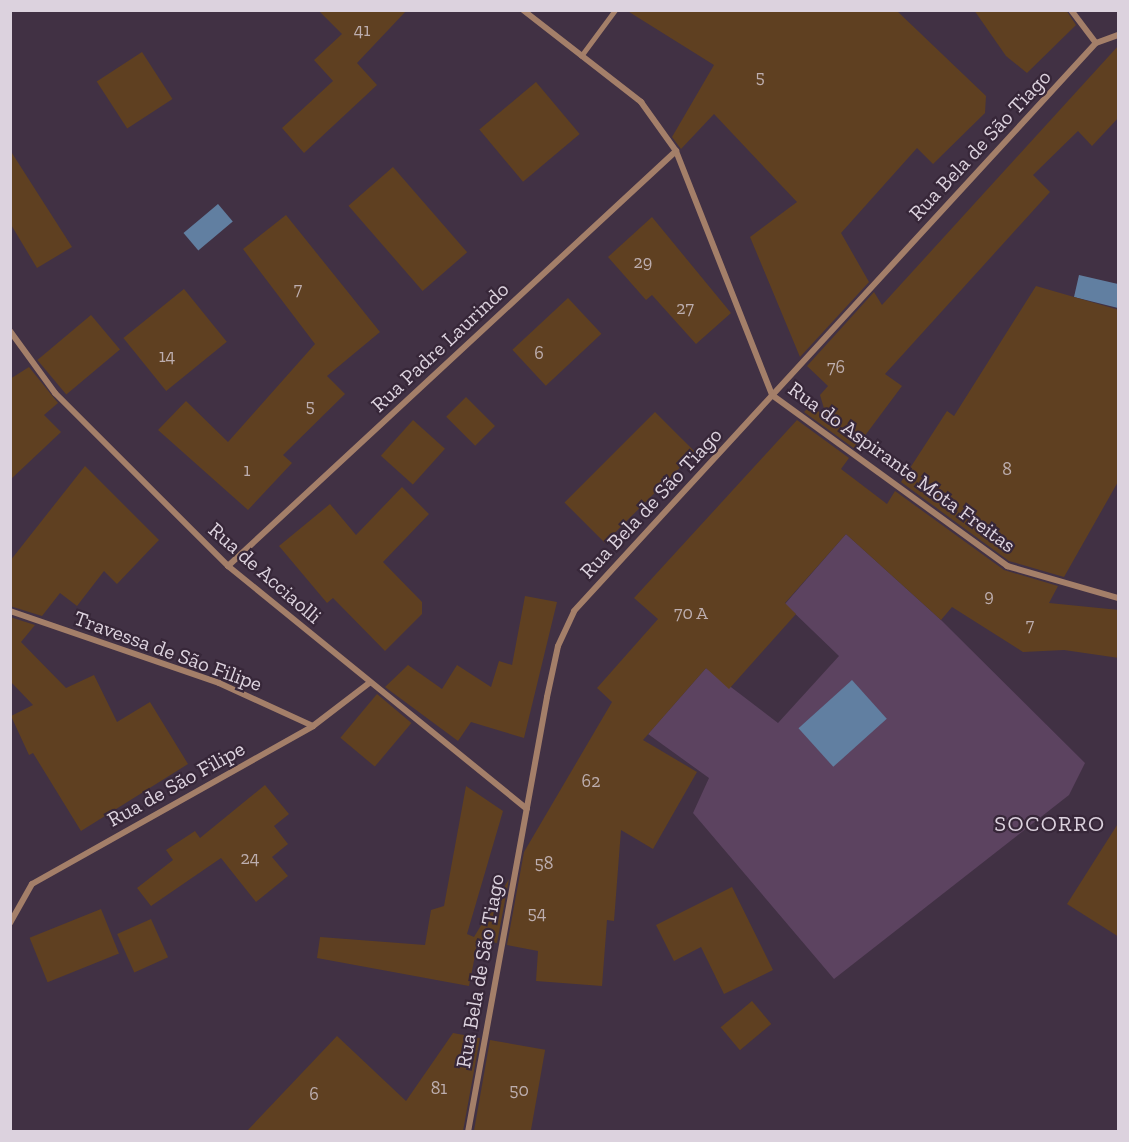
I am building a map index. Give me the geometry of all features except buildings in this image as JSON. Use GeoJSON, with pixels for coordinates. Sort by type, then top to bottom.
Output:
{"type":"FeatureCollection","features":[{"type":"Feature","properties":{"kind":"street","name":"Rua do Aspirante Mota Freitas"},"geometry":{"type":"LineString","coordinates":[[523,10],[641,102],[676,151],[772,395],[1007,566],[1119,598]]}},
{"type":"Feature","properties":{"kind":"street"},"geometry":{"type":"LineString","coordinates":[[1071,10],[1096,43]]}},
{"type":"Feature","properties":{"kind":"street","name":"Rua Bela de São Tiago"},"geometry":{"type":"LineString","coordinates":[[468,1131],[558,646],[574,611],[1096,43],[1119,35]]}},
{"type":"Feature","properties":{"kind":"street","name":"Rua Padre Laurindo"},"geometry":{"type":"LineString","coordinates":[[228,567],[676,151]]}},
{"type":"Feature","properties":{"kind":"street","name":"Rua de Acciaolli"},"geometry":{"type":"LineString","coordinates":[[10,331],[54,393],[228,567],[527,809]]}},
{"type":"Feature","properties":{"kind":"street","name":"Travessa de São Filipe"},"geometry":{"type":"LineString","coordinates":[[10,611],[219,683],[313,726]]}},
{"type":"Feature","properties":{"kind":"street","name":"Rua de São Filipe"},"geometry":{"type":"LineString","coordinates":[[10,923],[32,885],[313,726],[369,683]]}},
{"type":"Feature","properties":{"kind":"lane"},"geometry":{"type":"LineString","coordinates":[[582,56],[615,10]]}},
{"type":"Feature","properties":{"kind":"shaded area"},"geometry":{"type":"Polygon","coordinates":[[[846,534],[941,620],[1085,763],[1069,795],[834,979],[693,813],[709,778],[648,734],[706,668],[778,723],[839,656],[785,604],[846,534]]]}},
{"type":"Feature","properties":{"kind":"water"},"geometry":{"type":"Polygon","coordinates":[[[218,204],[233,222],[198,251],[184,233],[218,204]]]}},
{"type":"Feature","properties":{"kind":"water"},"geometry":{"type":"Polygon","coordinates":[[[1079,275],[1118,284],[1118,308],[1074,297],[1079,275]]]}},
{"type":"Feature","properties":{"kind":"water"},"geometry":{"type":"Polygon","coordinates":[[[852,680],[887,719],[833,767],[798,728],[852,680]]]}},
{"type":"Feature","properties":{"kind":"district","name":"SOCORRO"},"geometry":{"type":"Point","coordinates":[1050,824]}}]}
